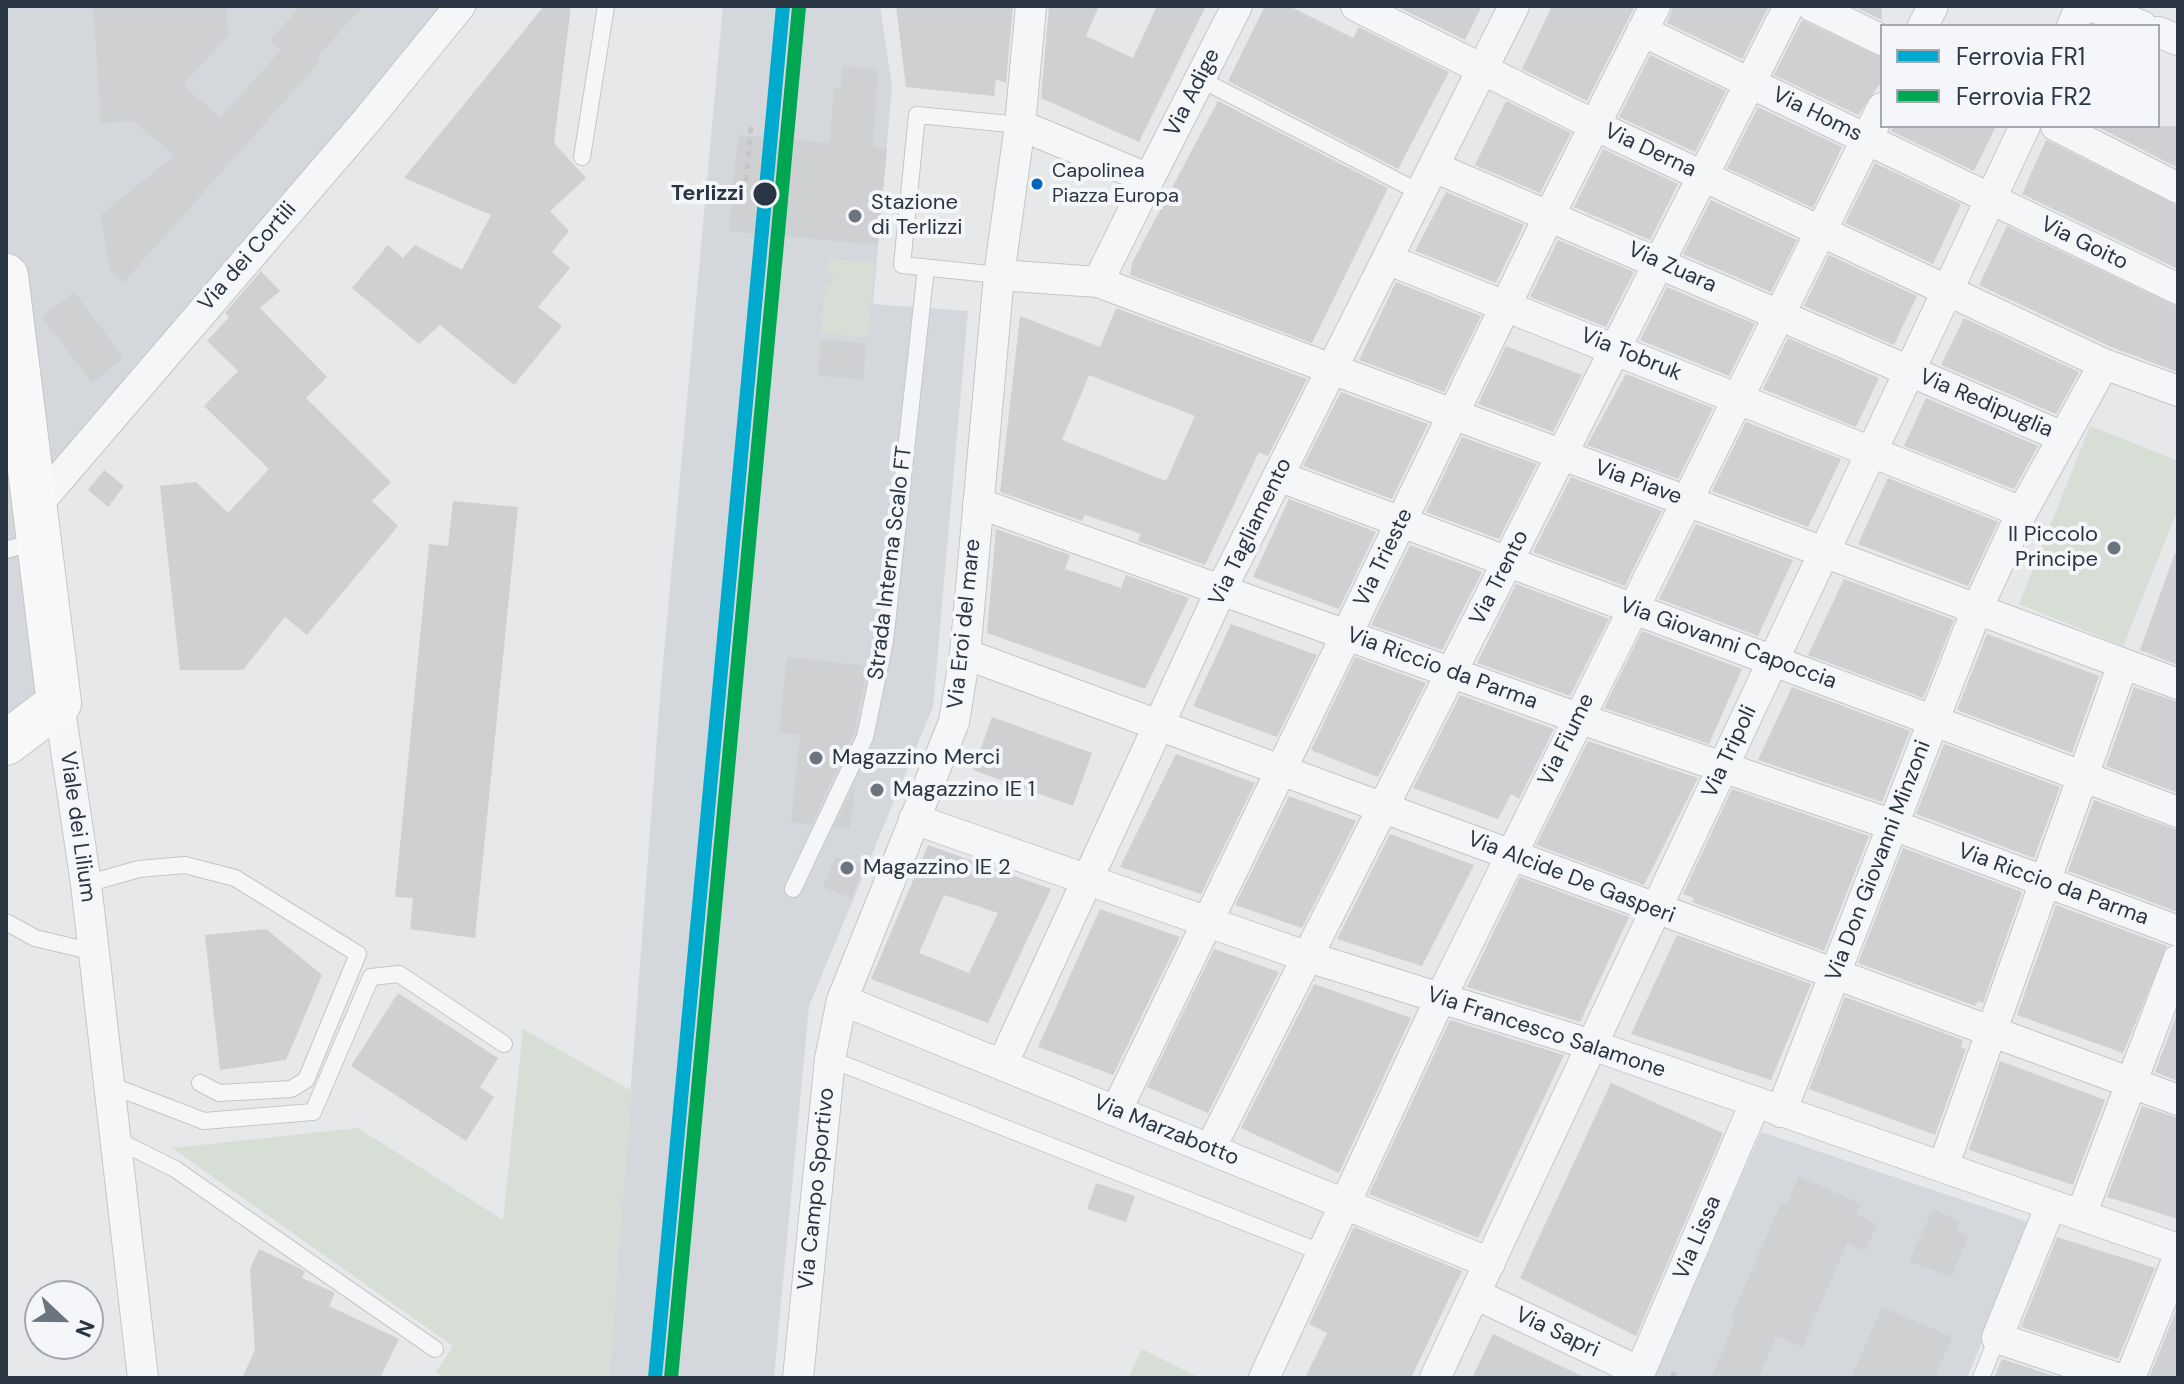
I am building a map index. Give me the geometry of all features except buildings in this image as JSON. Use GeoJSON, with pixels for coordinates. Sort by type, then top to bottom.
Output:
{"type":"FeatureCollection","features":[{"type":"Feature","properties":{"kind":"main road","name":"Viale dei Lilium"},"geometry":{"type":"LineString","coordinates":[[6,276],[27,533],[59,703]]}},
{"type":"Feature","properties":{"kind":"main road"},"geometry":{"type":"LineString","coordinates":[[8,738],[59,703]]}},
{"type":"Feature","properties":{"kind":"street","name":"Via dei Cortili"},"geometry":{"type":"LineString","coordinates":[[27,533],[460,6]]}},
{"type":"Feature","properties":{"kind":"street","name":"Via Eroi del mare"},"geometry":{"type":"LineString","coordinates":[[842,1000],[954,722],[965,654],[999,275],[1020,125],[1031,6]]}},
{"type":"Feature","properties":{"kind":"street","name":"Via Adige"},"geometry":{"type":"LineString","coordinates":[[1098,282],[1237,6]]}},
{"type":"Feature","properties":{"kind":"street","name":"Via Derna"},"geometry":{"type":"LineString","coordinates":[[1356,6],[1594,125],[1948,291],[2104,364],[2178,391]]}},
{"type":"Feature","properties":{"kind":"street","name":"Via Tagliamento"},"geometry":{"type":"LineString","coordinates":[[1002,1065],[1089,883],[1221,590],[1514,6]]}},
{"type":"Feature","properties":{"kind":"street","name":"Via Trento"},"geometry":{"type":"LineString","coordinates":[[1210,1149],[1789,6]]}},
{"type":"Feature","properties":{"kind":"street"},"geometry":{"type":"LineString","coordinates":[[1812,6],[1880,39]]}},
{"type":"Feature","properties":{"kind":"street"},"geometry":{"type":"LineString","coordinates":[[1924,24],[1933,6]]}},
{"type":"Feature","properties":{"kind":"street"},"geometry":{"type":"LineString","coordinates":[[2091,6],[2137,24]]}},
{"type":"Feature","properties":{"kind":"street","name":"Via Homs"},"geometry":{"type":"LineString","coordinates":[[1649,19],[1750,83],[1991,198]]}},
{"type":"Feature","properties":{"kind":"street","name":"Via Trieste"},"geometry":{"type":"LineString","coordinates":[[1116,1111],[1550,214],[1649,19]]}},
{"type":"Feature","properties":{"kind":"street","name":"Via Fiume"},"geometry":{"type":"LineString","coordinates":[[1264,1378],[1510,855],[1880,112]]}},
{"type":"Feature","properties":{"kind":"street"},"geometry":{"type":"LineString","coordinates":[[1020,125],[1149,179]]}},
{"type":"Feature","properties":{"kind":"street","name":"Via Tripoli"},"geometry":{"type":"LineString","coordinates":[[1435,1378],[2024,128]]}},
{"type":"Feature","properties":{"kind":"street"},"geometry":{"type":"LineString","coordinates":[[2060,128],[2178,188]]}},
{"type":"Feature","properties":{"kind":"street","name":"Via Zuara"},"geometry":{"type":"LineString","coordinates":[[1428,180],[1550,214],[1909,372]]}},
{"type":"Feature","properties":{"kind":"street","name":"Via Goito"},"geometry":{"type":"LineString","coordinates":[[1991,198],[2178,289]]}},
{"type":"Feature","properties":{"kind":"street","name":"Via Tobruk"},"geometry":{"type":"LineString","coordinates":[[1389,260],[2022,512]]}},
{"type":"Feature","properties":{"kind":"street","name":"Via Piave"},"geometry":{"type":"LineString","coordinates":[[999,275],[1098,282],[2178,684]]}},
{"type":"Feature","properties":{"kind":"street","name":"Via Don Giovanni Minzoni"},"geometry":{"type":"LineString","coordinates":[[1768,1108],[1835,975],[1977,609],[2022,512],[2104,364]]}},
{"type":"Feature","properties":{"kind":"street","name":"Via Redipuglia"},"geometry":{"type":"LineString","coordinates":[[1909,372],[2063,437]]}},
{"type":"Feature","properties":{"kind":"street","name":"Via Giovanni Capoccia"},"geometry":{"type":"LineString","coordinates":[[1278,476],[2178,812]]}},
{"type":"Feature","properties":{"kind":"street","name":"Via Riccio da Parma"},"geometry":{"type":"LineString","coordinates":[[978,503],[1578,718],[1893,825],[2178,931]]}},
{"type":"Feature","properties":{"kind":"street","name":"Via Alcide De Gasperi"},"geometry":{"type":"LineString","coordinates":[[965,654],[2178,1100]]}},
{"type":"Feature","properties":{"kind":"street"},"geometry":{"type":"LineString","coordinates":[[1943,1167],[2123,664]]}},
{"type":"Feature","properties":{"kind":"street","name":"Viale dei Lilium"},"geometry":{"type":"LineString","coordinates":[[59,703],[86,884],[143,1378]]}},
{"type":"Feature","properties":{"kind":"street","name":"Via Francesco Salamone"},"geometry":{"type":"LineString","coordinates":[[914,819],[1089,883],[1308,957],[1592,1045],[2178,1249]]}},
{"type":"Feature","properties":{"kind":"street"},"geometry":{"type":"LineString","coordinates":[[2081,1215],[2178,960]]}},
{"type":"Feature","properties":{"kind":"street","name":"Via Campo Sportivo"},"geometry":{"type":"LineString","coordinates":[[798,1378],[830,1059],[842,1000]]}},
{"type":"Feature","properties":{"kind":"street","name":"Via Marzabotto"},"geometry":{"type":"LineString","coordinates":[[842,1000],[1490,1263]]}},
{"type":"Feature","properties":{"kind":"street","name":"Via Lissa"},"geometry":{"type":"LineString","coordinates":[[1640,1372],[1768,1108]]}},
{"type":"Feature","properties":{"kind":"street"},"geometry":{"type":"LineString","coordinates":[[2051,1205],[1997,1338],[2117,1378]]}},
{"type":"Feature","properties":{"kind":"street"},"geometry":{"type":"LineString","coordinates":[[2130,1378],[2178,1258]]}},
{"type":"Feature","properties":{"kind":"street","name":"Via Sapri"},"geometry":{"type":"LineString","coordinates":[[1475,1294],[1640,1372]]}},
{"type":"Feature","properties":{"kind":"lane"},"geometry":{"type":"LineString","coordinates":[[582,157],[606,6]]}},
{"type":"Feature","properties":{"kind":"lane"},"geometry":{"type":"LineString","coordinates":[[1200,79],[1428,180]]}},
{"type":"Feature","properties":{"kind":"lane"},"geometry":{"type":"LineString","coordinates":[[999,275],[902,265],[917,115],[1020,125]]}},
{"type":"Feature","properties":{"kind":"lane","name":"Strada Interna Scalo FT"},"geometry":{"type":"LineString","coordinates":[[793,889],[865,737],[885,641],[926,268]]}},
{"type":"Feature","properties":{"kind":"lane"},"geometry":{"type":"LineString","coordinates":[[897,366],[915,368]]}},
{"type":"Feature","properties":{"kind":"lane"},"geometry":{"type":"LineString","coordinates":[[86,884],[139,869],[185,865],[235,878],[358,954],[306,1080],[291,1089],[219,1093],[200,1083]]}},
{"type":"Feature","properties":{"kind":"lane"},"geometry":{"type":"LineString","coordinates":[[6,922],[35,938],[94,952]]}},
{"type":"Feature","properties":{"kind":"lane"},"geometry":{"type":"LineString","coordinates":[[110,1085],[204,1121],[313,1112],[371,977],[399,974],[504,1044]]}},
{"type":"Feature","properties":{"kind":"lane"},"geometry":{"type":"LineString","coordinates":[[830,1059],[1323,1253]]}},
{"type":"Feature","properties":{"kind":"lane"},"geometry":{"type":"LineString","coordinates":[[117,1140],[175,1169],[435,1349]]}},
{"type":"Feature","properties":{"kind":"lane"},"geometry":{"type":"LineString","coordinates":[[1981,1378],[1997,1338]]}},
{"type":"Feature","properties":{"kind":"path"},"geometry":{"type":"LineString","coordinates":[[745,193],[751,125]]}},
{"type":"Feature","properties":{"kind":"shaded area"},"geometry":{"type":"Polygon","coordinates":[[[6,6],[460,6],[36,507],[59,703],[6,743],[6,6]]]}},
{"type":"Feature","properties":{"kind":"shaded area"},"geometry":{"type":"Polygon","coordinates":[[[723,6],[880,6],[892,86],[873,304],[968,311],[933,707],[809,1006],[774,1378],[609,1378],[660,697],[723,6]]]}},
{"type":"Feature","properties":{"kind":"shaded area"},"geometry":{"type":"Polygon","coordinates":[[[828,259],[875,263],[868,337],[821,333],[826,283],[832,284],[833,273],[827,271],[828,259]]]}},
{"type":"Feature","properties":{"kind":"shaded area"},"geometry":{"type":"Polygon","coordinates":[[[2090,426],[2178,461],[2178,509],[2123,646],[2019,604],[2090,426]]]}},
{"type":"Feature","properties":{"kind":"shaded area"},"geometry":{"type":"Polygon","coordinates":[[[523,1029],[632,1091],[609,1378],[444,1378],[436,1372],[453,1346],[172,1148],[358,1128],[503,1220],[523,1029]]]}},
{"type":"Feature","properties":{"kind":"shaded area"},"geometry":{"type":"Polygon","coordinates":[[[1761,1132],[2031,1223],[1967,1378],[1654,1378],[1761,1132]]]}},
{"type":"Feature","properties":{"kind":"shaded area"},"geometry":{"type":"Polygon","coordinates":[[[1142,1349],[1200,1378],[1128,1378],[1142,1349]]]}},
{"type":"Feature","properties":{"kind":"rail line","name":"FR1"},"geometry":{"type":"LineString","coordinates":[[655,1378],[783,6]]}},
{"type":"Feature","properties":{"kind":"rail line","name":"FR2"},"geometry":{"type":"LineString","coordinates":[[671,1378],[799,7]]}},
{"type":"Feature","properties":{"kind":"place","name":"Capolinea Piazza Europa"},"geometry":{"type":"Point","coordinates":[1037,184]}},
{"type":"Feature","properties":{"kind":"place","name":"Terlizzi"},"geometry":{"type":"Point","coordinates":[765,194]}},
{"type":"Feature","properties":{"kind":"place","name":"Stazione di Terlizzi"},"geometry":{"type":"Point","coordinates":[855,216]}},
{"type":"Feature","properties":{"kind":"place","name":"Il Piccolo Principe"},"geometry":{"type":"Point","coordinates":[2114,548]}},
{"type":"Feature","properties":{"kind":"place","name":"Magazzino Merci"},"geometry":{"type":"Point","coordinates":[816,758]}},
{"type":"Feature","properties":{"kind":"place","name":"Magazzino IE 1"},"geometry":{"type":"Point","coordinates":[877,790]}},
{"type":"Feature","properties":{"kind":"place","name":"Magazzino IE 2"},"geometry":{"type":"Point","coordinates":[847,868]}}]}
